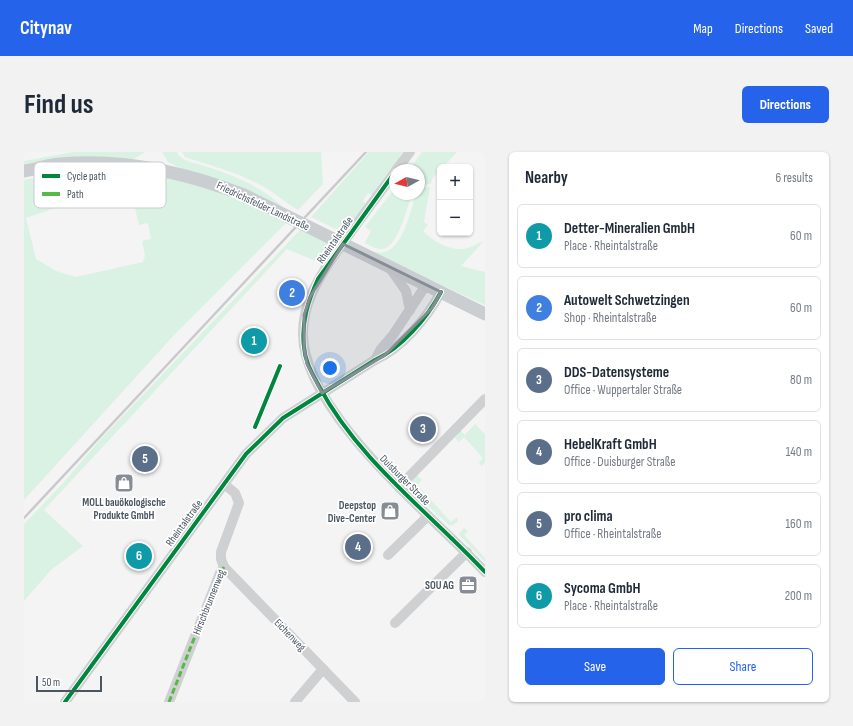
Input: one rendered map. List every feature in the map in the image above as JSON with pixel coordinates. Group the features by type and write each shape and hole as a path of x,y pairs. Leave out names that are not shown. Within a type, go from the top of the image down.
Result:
{"main road":[{"name":"Friedrichsfelder Landstraße","path":"24,171 34,169"},
{"name":"Friedrichsfelder Landstraße","path":"166,171 211,182 244,195 485,314"}],"street":[{"name":"Rheintalstraße","path":"401,164 410,152"},
{"name":"Rheintalstraße","path":"322,393 307,364 303,333 304,315 318,280 332,258 389,180"},
{"path":"388,266 406,291 410,310"},
{"path":"375,360 426,285"},
{"name":"Rheintalstraße","path":"65,702 246,454 271,428 283,418 375,360 386,355 432,308 441,292"},
{"name":"Duisburger Straße","path":"322,393 332,410 368,454 428,516 467,552 485,572"},
{"path":"399,487 485,399"},
{"name":"Hirschbrunnenweg","path":"169,702 220,573 224,567 220,559 221,552 239,503 235,494 224,484"},
{"path":"388,555 428,516"},
{"path":"395,623 467,552"},
{"name":"Eichenweg","path":"224,567 356,702"},
{"path":"295,702 323,669"}],"highlighted area":[{"path":"343,244 441,292 432,308 385,355 322,393 307,364 304,348 304,315 310,297"}],"green space":[{"path":"73,152 145,152 134,159 125,160 69,157 24,164 24,161"},
{"path":"162,152 177,152 180,157 186,160 242,180 272,198 281,205 280,208 184,170 168,162"},
{"path":"182,152 321,152 323,184 298,210 255,182 225,170 185,157"},
{"path":"369,152 403,152 394,164 389,164 389,171 372,195 368,193 363,201 366,204 351,224 348,223 342,232 311,217"},
{"path":"422,152 457,152 446,164 437,164 437,173 432,179 431,184 425,184 425,164 413,164"},
{"path":"166,177 231,195 287,222 175,334 24,500 24,180 34,178 34,208 57,208 26,218 36,259 56,271 76,277 143,262 145,256 142,241 151,239 148,223 139,225 135,208 166,208"},
{"path":"425,187 430,187 424,222 428,225 423,231 436,241 451,248 457,249 465,249 484,241 461,266 485,272 485,305 374,254 375,252 384,252 392,248 398,241 407,222 414,200 425,200"},
{"path":"389,196 389,200 410,200 397,235 388,247 382,249 375,248 365,243 371,231 365,227"},
{"path":"301,229 333,244 324,258 325,260 323,264 287,249 44,510 83,546 51,570 24,601 24,524 64,482 98,442"},
{"path":"475,424 485,434 485,462 482,466 479,463 483,458 464,437 459,442 455,438 460,430 465,435"},
{"path":"417,475 422,480 417,485 451,522 457,517 458,521 453,525 449,525 415,494 412,489 411,480"},
{"path":"464,528 468,531 464,535 485,558 485,562 460,536 459,534"}],"railway":[{"path":"24,518 366,152"}],"marked path":[{"path":"169,702 220,573 224,567"}],"cycle path":[{"path":"389,180 318,279 308,304 304,321 303,338 306,358 319,386 335,413 374,462 485,572"},
{"path":"65,702 246,454 283,418 395,348 421,322 441,292"},
{"path":"255,427 280,366"}],"place":[{"name":"Autowelt Schwetzingen","path":"292,293"},
{"name":"Detter-Mineralien GmbH","path":"254,341"},
{"name":"DDS-Datensysteme","path":"423,429"},
{"name":"pro clima","path":"145,459"},
{"name":"MOLL bauökologische Produkte GmbH","path":"124,483"},
{"name":"Deepstop Dive-Center","path":"390,511"},
{"name":"HebelKraft GmbH","path":"358,547"},
{"name":"Sycoma GmbH","path":"139,556"},
{"name":"SOU AG","path":"468,585"}]}
